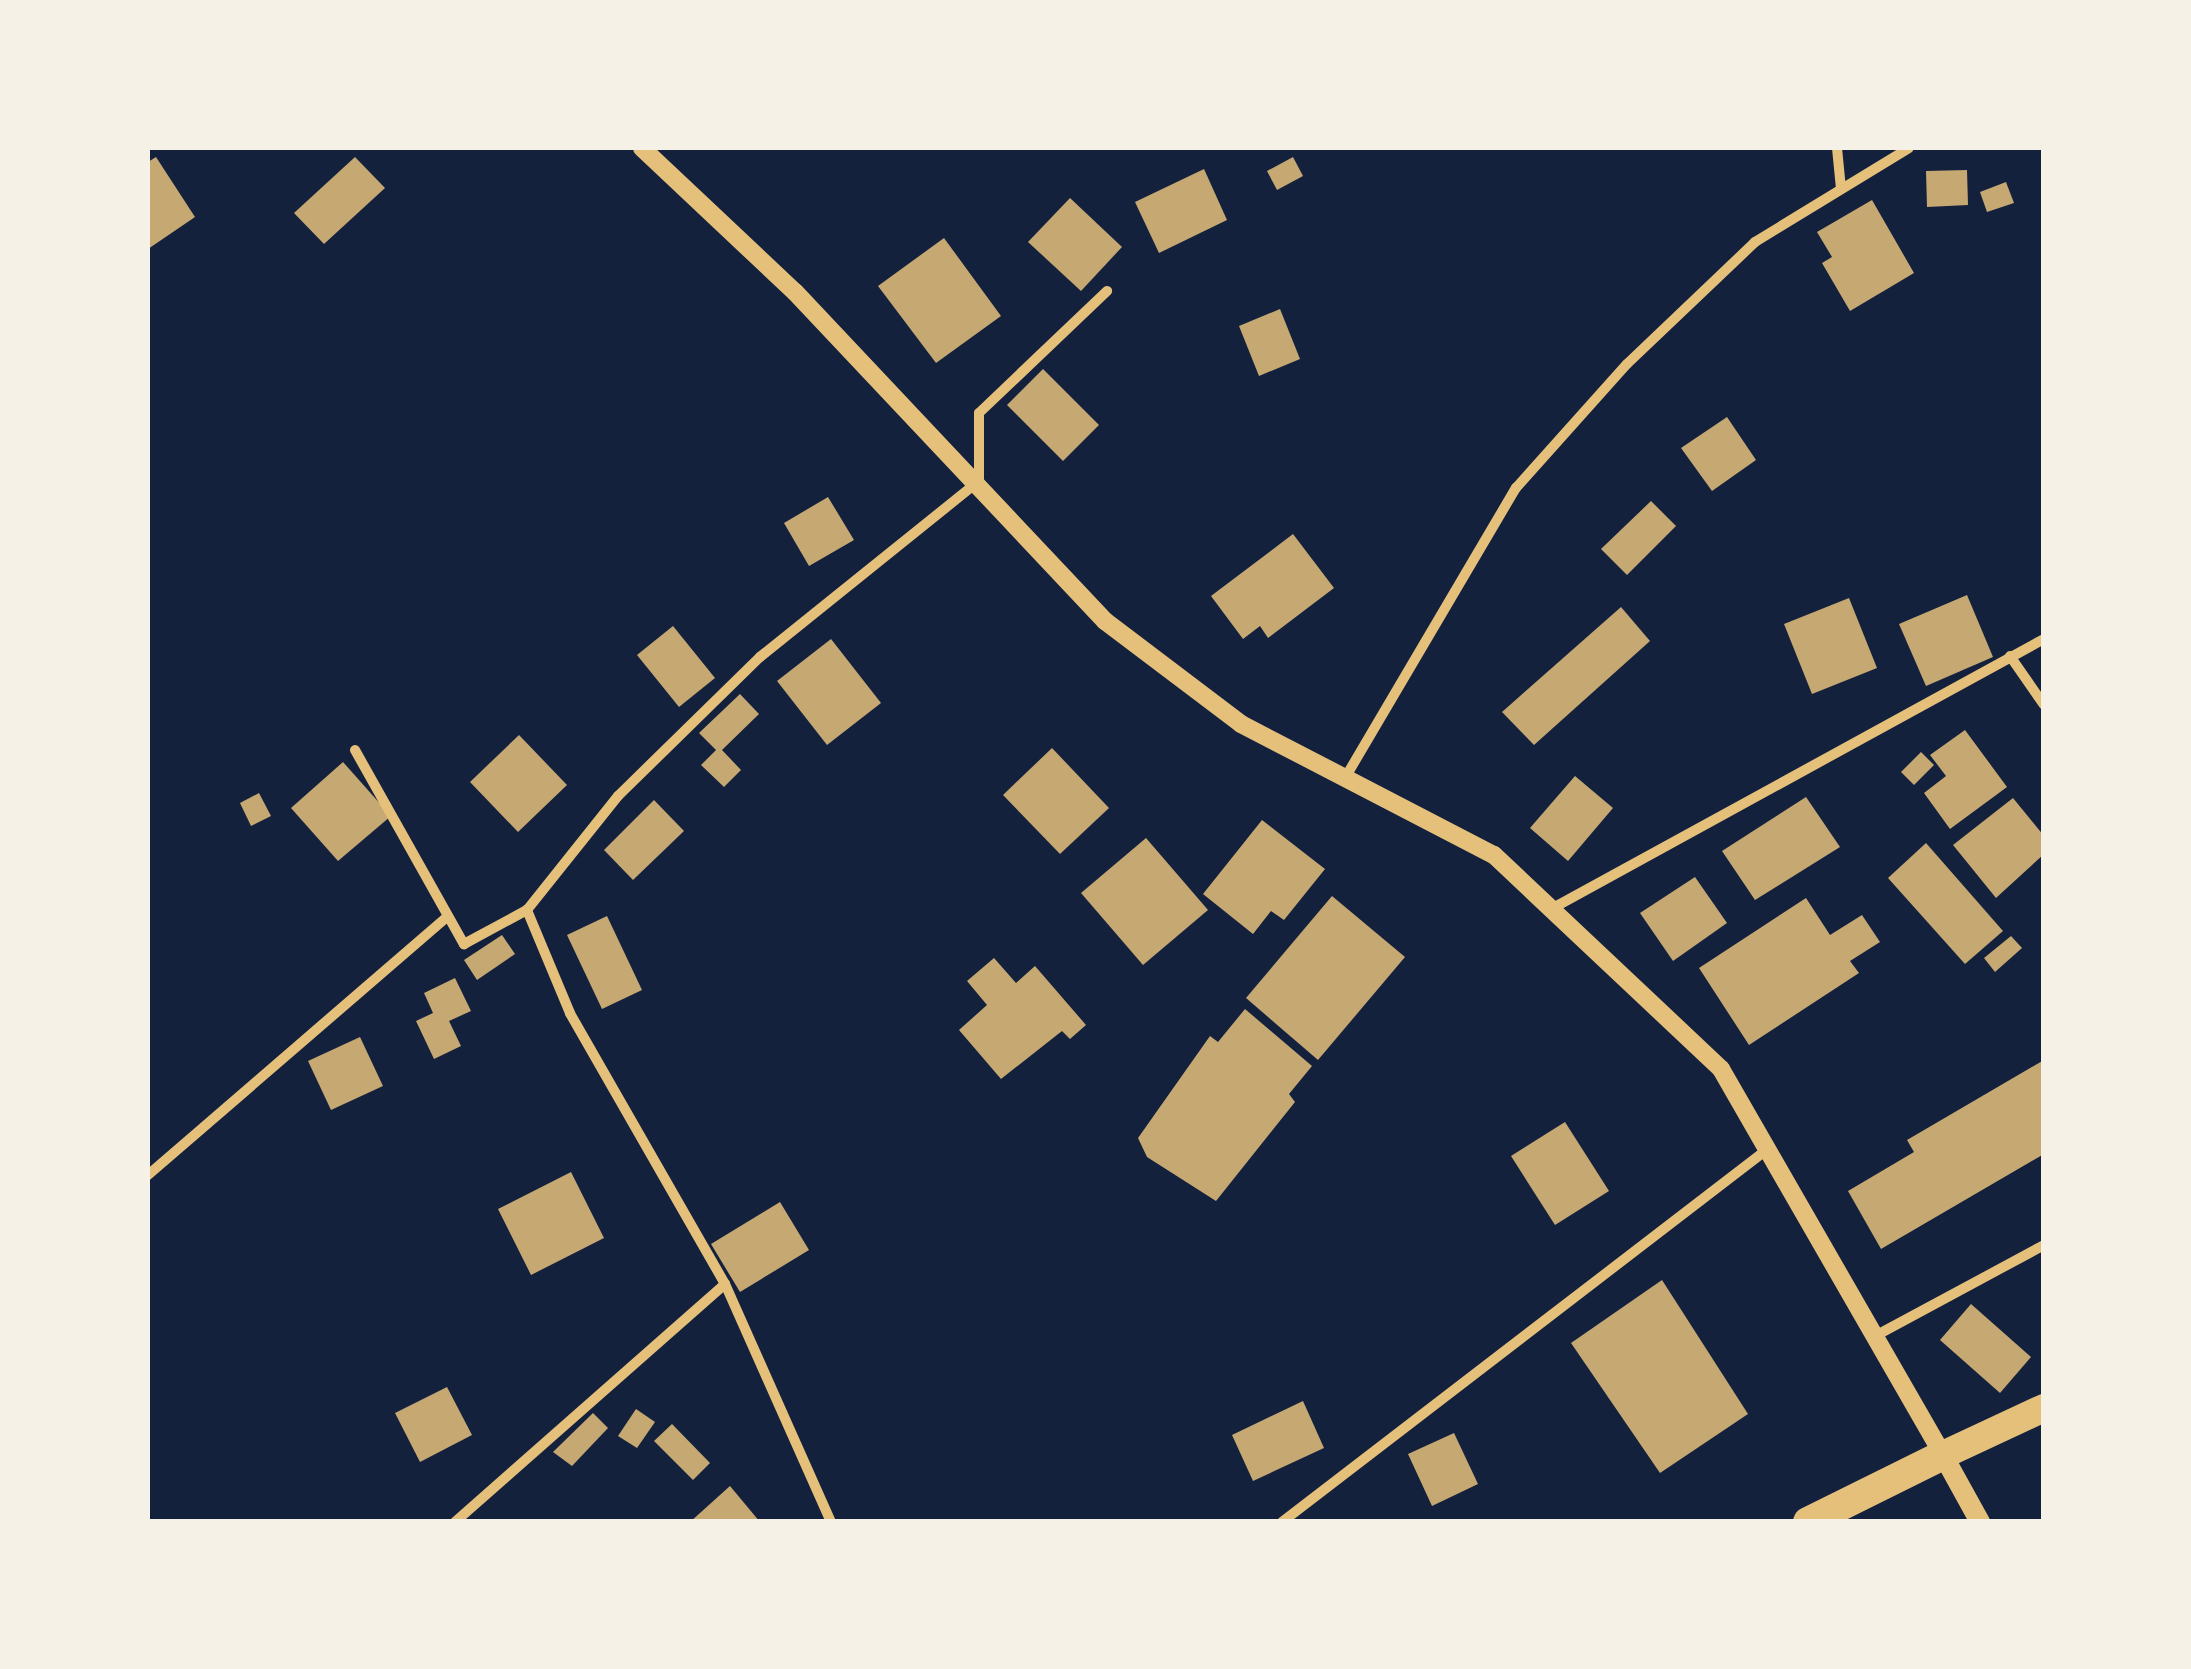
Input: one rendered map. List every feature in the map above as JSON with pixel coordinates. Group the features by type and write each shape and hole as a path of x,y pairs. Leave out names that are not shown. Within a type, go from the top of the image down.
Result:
{"highway":[{"path":"1808,1522 2044,1408"}],"main road":[{"path":"1944,1455 1980,1522"}],"street":[{"path":"642,148 795,292 1104,620 1240,724 1494,854 1721,1069 1770,1147 1944,1455"},
{"path":"1836,148 1841,189"},
{"path":"1345,778 1516,488 1626,364 1754,242 1909,148"},
{"path":"355,750 464,944 527,910 618,796 760,657 976,484 980,413 1107,291"},
{"path":"1552,908 2044,639"},
{"path":"2010,656 2044,705"},
{"path":"527,910 570,1012 725,1284 831,1522"},
{"path":"148,1174 448,916"},
{"path":"1282,1522 1770,1147"},
{"path":"1876,1334 2044,1244"},
{"path":"455,1522 725,1284"}],"building":[{"path":"156,157 195,217 148,249 148,162"},
{"path":"355,157 385,188 324,244 294,213"},
{"path":"1293,157 1303,176 1277,190 1267,171"},
{"path":"1204,169 1227,220 1159,253 1135,202"},
{"path":"1967,170 1968,205 1927,207 1926,171"},
{"path":"2006,182 2014,203 1987,212 1980,192"},
{"path":"1070,198 1122,247 1081,291 1028,242"},
{"path":"1872,200 1914,273 1850,311 1822,263 1832,257 1817,232"},
{"path":"944,238 1001,316 936,363 878,286"},
{"path":"1280,309 1300,359 1259,376 1239,326"},
{"path":"1043,369 1099,425 1063,461 1007,405"},
{"path":"1727,417 1756,460 1712,491 1681,448"},
{"path":"828,497 854,540 809,566 784,523"},
{"path":"1651,501 1676,526 1627,575 1601,549"},
{"path":"1293,534 1334,588 1268,638 1260,626 1243,639 1211,596"},
{"path":"1967,595 1993,657 1926,686 1899,624"},
{"path":"1849,598 1877,668 1812,694 1784,624"},
{"path":"1621,607 1650,641 1534,745 1502,712"},
{"path":"673,626 715,678 679,707 637,655"},
{"path":"831,639 881,703 827,745 777,681"},
{"path":"740,694 759,714 722,750 741,770 724,787 701,765 716,750 699,733"},
{"path":"1965,730 2007,787 1950,829 1924,793 1946,776 1930,755"},
{"path":"519,735 567,785 518,832 470,782"},
{"path":"1052,748 1109,808 1060,854 1003,795"},
{"path":"1921,752 1934,765 1914,785 1901,772"},
{"path":"343,762 391,816 338,861 291,808"},
{"path":"1575,776 1613,808 1568,861 1530,828"},
{"path":"259,793 271,816 251,826 240,803"},
{"path":"1806,797 1840,847 1755,900 1722,851"},
{"path":"2013,798 2044,836 2044,854 1996,898 1953,845"},
{"path":"654,800 684,831 633,880 604,850"},
{"path":"1262,820 1325,869 1284,920 1271,911 1253,934 1203,894"},
{"path":"1146,838 1208,910 1143,965 1081,893"},
{"path":"1926,843 2003,931 1965,964 1888,878"},
{"path":"1695,877 1727,923 1673,961 1640,913"},
{"path":"1332,896 1405,957 1318,1060 1246,998"},
{"path":"1806,898 1830,935 1862,915 1880,942 1850,961 1859,973 1749,1045 1699,968"},
{"path":"607,916 642,990 602,1009 567,935"},
{"path":"502,935 515,954 477,980 464,960"},
{"path":"2011,936 2022,948 1995,972 1984,958"},
{"path":"994,958 1016,983 1035,966 1086,1025 1070,1039 1062,1031 1001,1079 959,1030 987,1005 967,981"},
{"path":"455,978 471,1011 449,1021 461,1046 434,1059 416,1021 433,1013 424,993"},
{"path":"1245,1009 1312,1066 1289,1094 1295,1102 1216,1201 1147,1157 1138,1138 1210,1036 1218,1042"},
{"path":"360,1037 383,1086 331,1110 308,1061"},
{"path":"2044,1060 2044,1154 1881,1249 1848,1191 1914,1152 1907,1140"},
{"path":"1565,1122 1609,1191 1555,1225 1511,1156"},
{"path":"571,1172 604,1238 531,1275 498,1209"},
{"path":"780,1202 809,1250 740,1292 711,1244"},
{"path":"1662,1280 1748,1414 1660,1473 1571,1343"},
{"path":"1971,1304 2031,1357 2000,1393 1940,1340"},
{"path":"447,1387 472,1435 420,1462 395,1413"},
{"path":"1303,1401 1324,1448 1253,1481 1232,1435"},
{"path":"636,1409 655,1422 637,1448 618,1436"},
{"path":"593,1413 608,1428 572,1466 553,1452"},
{"path":"672,1424 710,1463 693,1480 654,1441"},
{"path":"1454,1433 1478,1484 1432,1506 1408,1454"},
{"path":"730,1486 760,1522 690,1522"}]}
